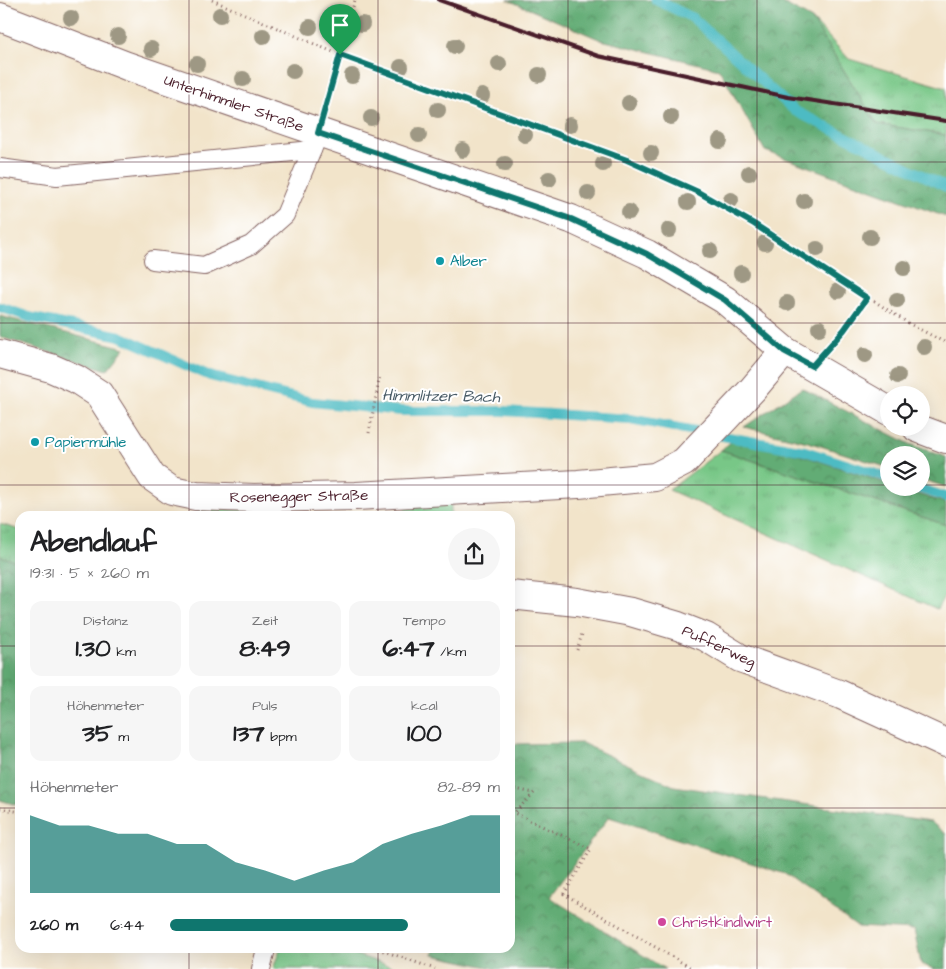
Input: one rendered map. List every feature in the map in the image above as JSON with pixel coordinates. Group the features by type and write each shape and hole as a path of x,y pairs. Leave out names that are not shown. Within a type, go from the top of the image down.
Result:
{"street":[{"name":"Unterhimmler Straße","path":"0,17 315,142 562,215 588,226 647,254 725,300 784,351 880,406"},
{"name":"Rosenegger Straße","path":"0,354 51,368 76,379 99,394 152,477 172,491 196,496 264,498 356,496 586,483 655,476 684,462 752,390 784,351"},
{"path":"930,433 946,439"},
{"path":"172,491 183,511"},
{"name":"Pufferweg","path":"515,596 631,612 678,626 706,637 740,658 839,694 946,743"}],"lane":[{"path":"0,168 57,176 315,142 285,215 251,246 204,266 153,260"},
{"path":"261,969 265,953"}],"path":[{"path":"212,0 340,55 627,160 698,192 754,224 867,298 946,343"},
{"path":"315,142 355,0"},
{"path":"812,366 844,330 867,298"},
{"path":"369,433 380,375"},
{"path":"515,789 534,793 515,812"},
{"path":"0,808 15,811"},
{"path":"515,813 591,849 564,894 693,969"},
{"path":"389,953 435,969"}],"green space":[{"path":"508,0 778,0 812,19 877,124 946,135 946,217 765,151 719,69 601,40"},
{"path":"812,19 849,59 946,88 946,135 877,124"},
{"path":"0,316 125,348 107,370 0,337"},
{"path":"802,388 880,428 880,436 895,436 916,446 880,446 880,465 808,442 744,427"},
{"path":"732,441 804,456 880,481 880,496 924,496 946,503 946,525 721,450"},
{"path":"721,450 946,525 946,593 937,609 669,490"},
{"path":"930,451 946,457 946,487 930,482"},
{"path":"451,503 451,511 404,511 407,506"},
{"path":"195,509 297,511 197,511"},
{"path":"0,524 15,528 15,561 0,556"},
{"path":"0,556 15,561 15,804 0,800"},
{"path":"582,743 674,786 931,822 946,834 946,969 934,969 921,964 914,930 857,927 785,874 609,817 549,897 665,969 497,969 433,955 433,953 515,953 515,744"},
{"path":"279,953 351,953 399,969 273,969"}],"waterway":[{"path":"656,0 693,18 795,111 946,187"},
{"name":"Himmlitzer Bach","path":"0,307 29,317 120,336 210,376 312,402 402,411 504,411 630,419 805,451 880,475"},
{"name":"Himmlitzer Bach","path":"930,492 946,497"}],"railway":[{"path":"439,0 598,56 788,97 946,121"}],"place":[{"name":"Alber","path":"440,261"},
{"name":"Papiermühle","path":"35,442"},
{"name":"Christkindlwirt","path":"662,922"}],"route":[{"path":"340,55 458,100 627,160 698,192 754,224 867,298 844,330 812,366 784,351 725,300 647,254 571,219 318,133 340,55"}]}
